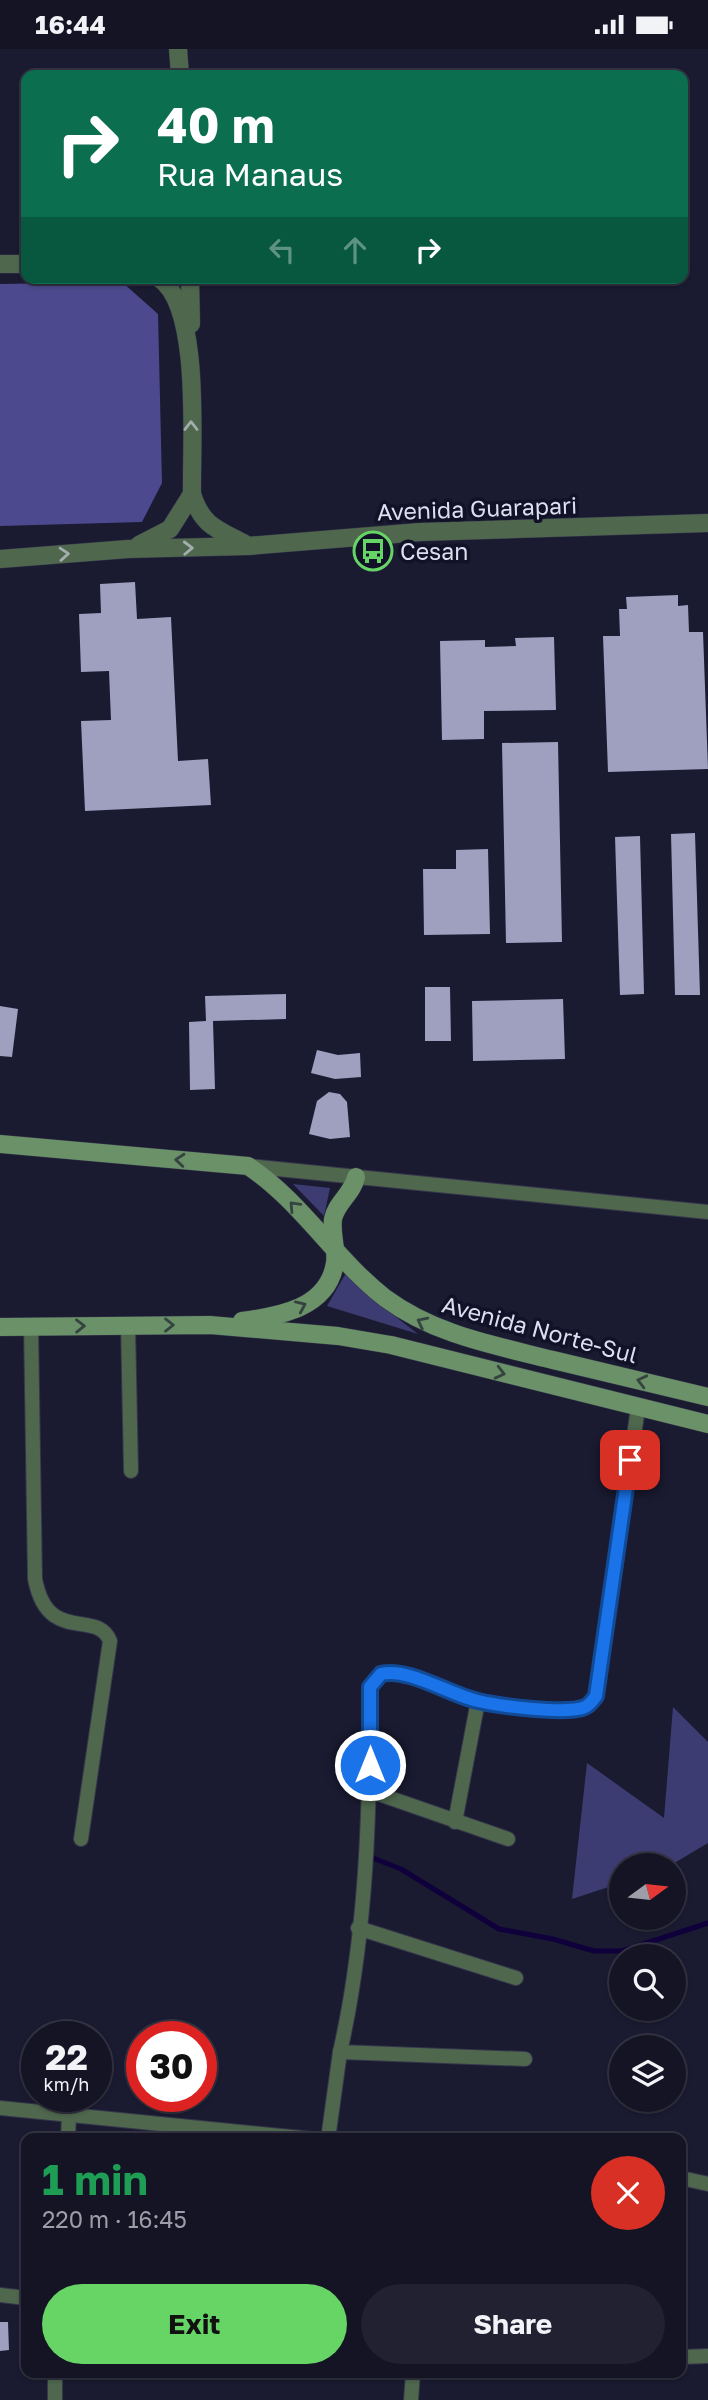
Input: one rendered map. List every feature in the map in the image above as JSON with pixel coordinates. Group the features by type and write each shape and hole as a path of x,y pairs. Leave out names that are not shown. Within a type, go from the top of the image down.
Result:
{"main road":[{"path":"0,1144 248,1166"},
{"name":"Avenida Norte-Sul","path":"248,1166 275,1186 335,1251 386,1298 433,1327 708,1397"},
{"path":"211,1325 270,1317 309,1303 326,1288 335,1251 333,1220 356,1177"},
{"path":"0,1327 211,1325 338,1336 391,1345 708,1424"}],"street":[{"path":"178,49 180,70"},
{"path":"0,264 21,264"},
{"path":"167,284 179,305 191,352"},
{"path":"190,284 192,494 198,514 204,521 248,546"},
{"path":"128,549 170,529 192,494"},
{"name":"Avenida Guarapari","path":"0,559 128,549 248,546 420,533 708,523"},
{"path":"248,1166 708,1212"},
{"path":"128,1325 131,1471"},
{"path":"31,1326 35,1579 39,1600 52,1616 101,1630 110,1641 81,1839"},
{"path":"329,2133 358,1928 370,1791 370,1687 381,1674 396,1672 478,1701 577,1709 586,1706 596,1696 638,1408"},
{"path":"455,1822 478,1701"},
{"path":"370,1791 508,1839"},
{"path":"358,1928 516,1979"},
{"path":"340,2052 525,2059"},
{"path":"0,2108 256,2133"},
{"path":"68,2133 69,2113"},
{"path":"686,2179 708,2184"},
{"path":"0,2295 21,2297"},
{"path":"686,2357 708,2356"},
{"path":"55,2378 55,2400"},
{"path":"411,2400 413,2378"}],"shaded area":[{"path":"0,284 124,284 158,314 162,483 142,522 0,526"},
{"path":"293,1184 330,1188 324,1216"},
{"path":"346,1273 365,1293 418,1334 327,1306"},
{"path":"673,1707 708,1742 708,1843 686,1856 686,1853 609,1853 609,1887 572,1899 587,1763 664,1818"}],"building":[{"path":"135,582 137,619 171,617 178,761 208,759 211,805 85,811 81,721 111,720 109,671 81,672 79,614 101,613 100,584"},
{"path":"678,595 678,606 688,605 689,632 703,632 708,769 608,772 603,636 620,636 619,609 627,609 626,597"},
{"path":"554,637 556,710 484,711 484,739 442,740 440,641 485,640 485,647 516,646 515,638"},
{"path":"558,742 562,942 506,943 502,743"},
{"path":"695,833 700,995 675,995 671,834"},
{"path":"640,836 644,994 620,995 615,837"},
{"path":"488,849 490,934 424,935 423,869 456,869 456,850"},
{"path":"425,987 450,987 451,1041 425,1041"},
{"path":"286,994 286,1019 213,1021 215,1089 190,1090 189,1022 206,1021 205,996"},
{"path":"563,999 565,1059 473,1061 472,1001"},
{"path":"0,1006 18,1009 12,1057 0,1056"},
{"path":"317,1050 338,1055 360,1053 361,1077 335,1079 311,1073"},
{"path":"329,1092 340,1094 347,1102 350,1137 330,1139 309,1134 317,1101"},
{"path":"0,2322 8,2322 9,2350 0,2351"}],"waterway":[{"path":"368,1856 401,1869 499,1929 553,1939 594,1951 622,1951 708,1923"}],"place":[{"name":"Cesan","path":"373,551"}],"route":[{"path":"370,1765 370,1687 374,1679 387,1672 396,1672 478,1701 560,1709 577,1709 591,1703 596,1696 630,1460"}]}
